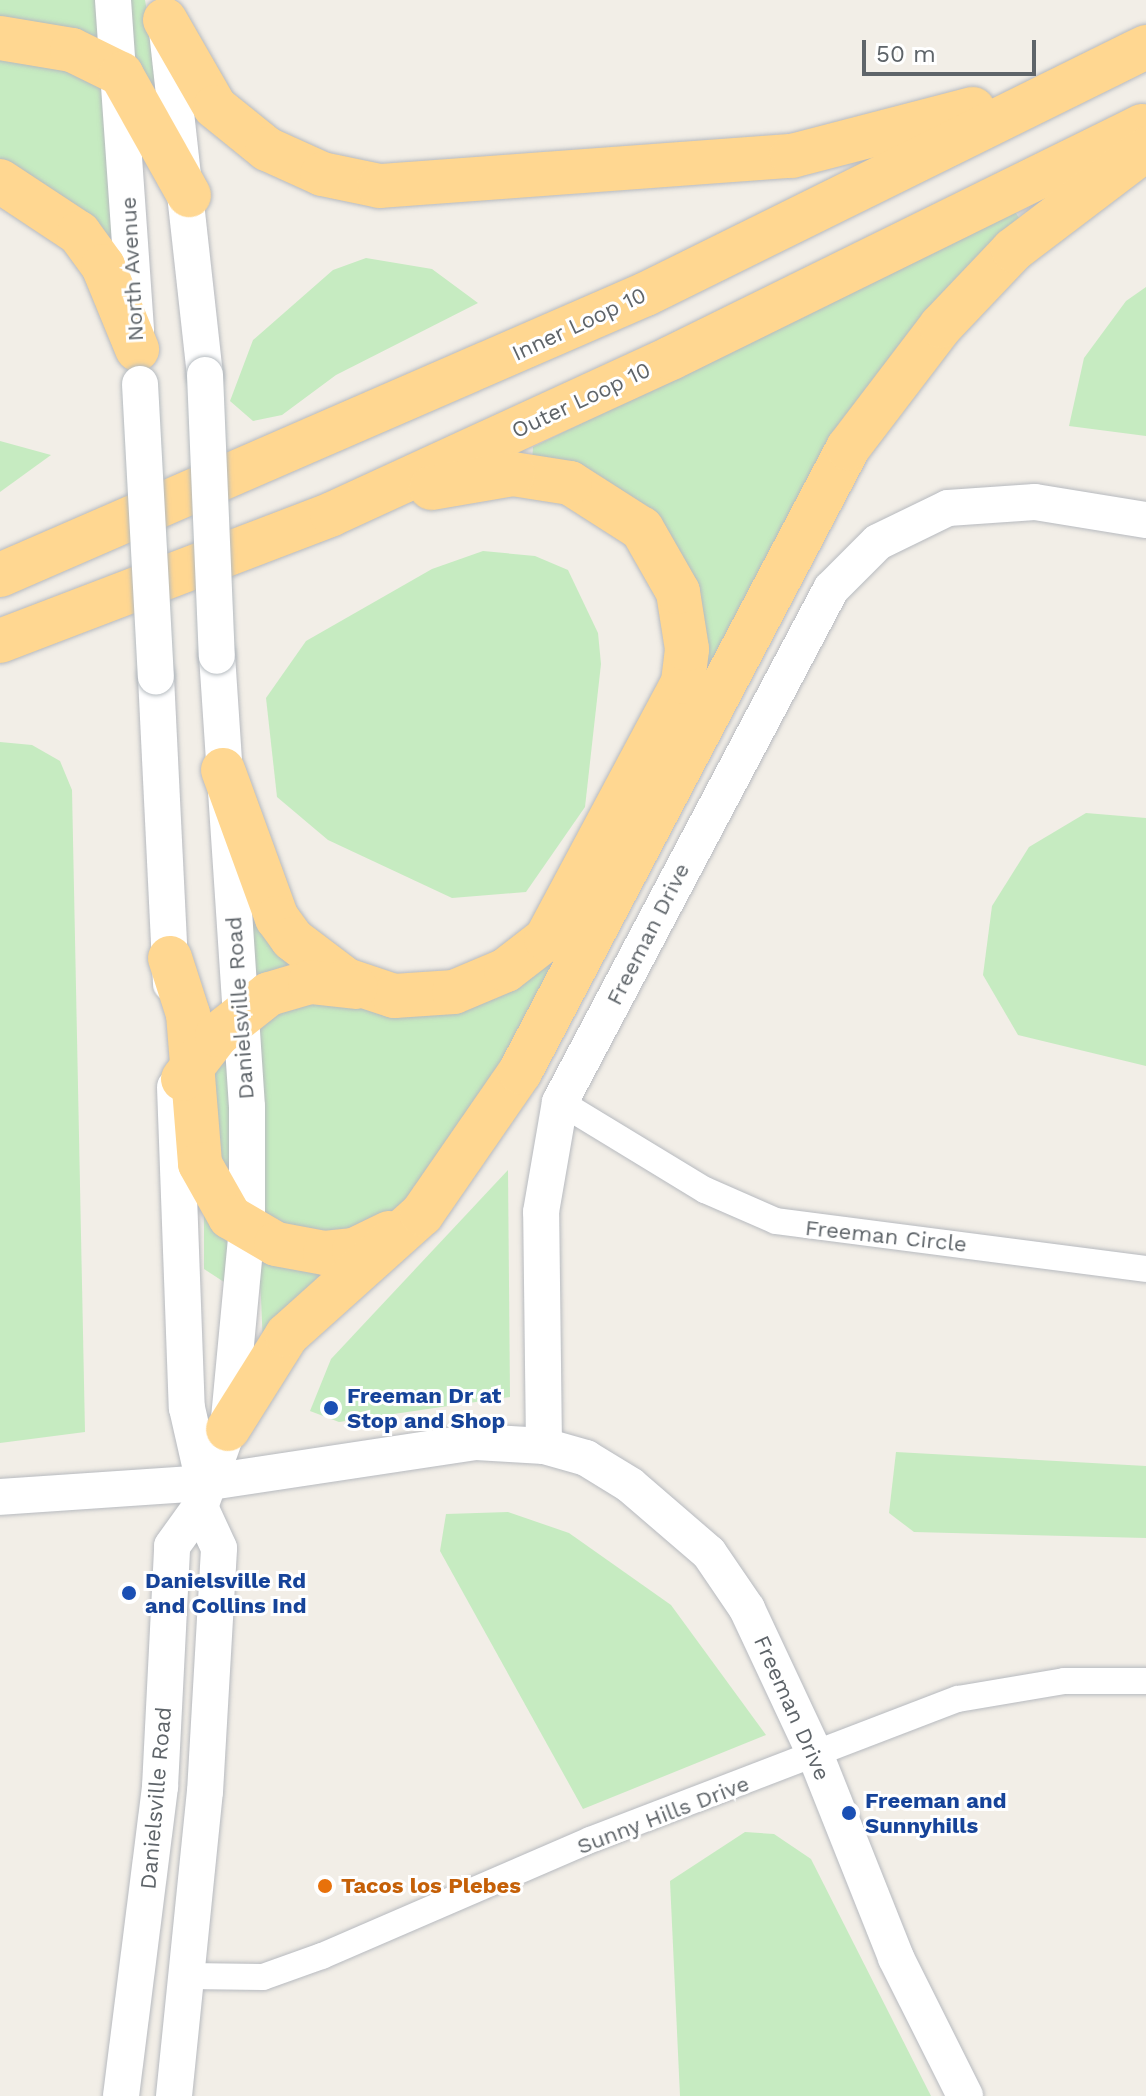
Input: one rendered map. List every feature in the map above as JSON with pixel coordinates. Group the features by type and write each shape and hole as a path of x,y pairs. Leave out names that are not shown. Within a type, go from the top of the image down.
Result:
{"highway":[{"path":"164,10 215,107 267,149 322,174 414,187 792,156 937,122 1146,44"},
{"path":"0,38 72,50 121,74 189,195"},
{"name":"Inner Loop 10","path":"0,575 646,294 1146,44"},
{"name":"Outer Loop 10","path":"0,641 332,514 671,358 1146,124"},
{"path":"228,1429 287,1335 422,1214 520,1072 848,448 941,326 1013,250 1146,149"},
{"path":"0,181 79,233 103,266 138,367"},
{"path":"183,1079 240,1012 310,982 366,988 394,996 454,992 506,970 546,939 663,730 683,682 687,649 678,592 658,548 622,510 570,483 539,475 478,477 332,514"},
{"path":"0,564 71,545"},
{"path":"223,770 277,918 318,962 366,988"},
{"path":"170,958 188,1014 183,1079 200,1164 217,1200 247,1229 276,1244 325,1253 354,1250 422,1214"}],"main road":[{"name":"North Avenue","path":"113,0 121,74 170,958"},
{"path":"164,10 189,195"},
{"name":"Danielsville Road","path":"121,2096 160,1787 172,1546 202,1495 228,1429 247,1229 240,1012 223,770 205,375 189,195"},
{"name":"Freeman Drive","path":"544,1446 541,1212 560,1102 825,599 878,542 948,508 1035,502 1146,520"},
{"name":"Danielsville Road","path":"174,2096 188,1976 219,1548 202,1495 187,1408 183,1079"},
{"name":"Freeman Drive","path":"0,1497 202,1495 429,1446 544,1446 586,1458 630,1485 709,1553 747,1609 815,1754 896,1958 965,2096"}],"street":[{"name":"Freeman Circle","path":"560,1102 705,1190 776,1221 1146,1269"},
{"name":"Sunny Hills Drive","path":"188,1976 263,1977 322,1956 590,1840 958,1699 1064,1681 1146,1681"}],"green space":[{"path":"0,0 102,0 107,55 0,26"},
{"path":"127,0 145,0 166,120 136,76"},
{"path":"0,46 100,74 118,268 0,164"},
{"path":"1015,212 1025,226 964,285 509,1065 431,1182 363,1237 258,1225 255,1017 268,1006 503,984 675,730 691,597 532,463 533,447"},
{"path":"366,258 432,269 478,303 336,375 282,415 253,421 230,401 253,340 333,270"},
{"path":"1146,287 1146,436 1069,426 1084,358 1126,301"},
{"path":"0,441 51,455 0,492"},
{"path":"483,551 535,556 568,570 598,633 601,664 585,807 526,892 452,898 328,840 277,797 266,698 306,641 432,569"},
{"path":"0,742 32,745 60,761 72,790 85,1432 0,1443"},
{"path":"1086,813 1146,818 1146,1066 1018,1035 983,975 992,906 1029,847"},
{"path":"244,867 312,969 252,991"},
{"path":"229,1049 230,1192 205,1105 217,1060"},
{"path":"508,1170 510,1397 339,1422 310,1411 331,1359"},
{"path":"204,1208 231,1229 224,1282 204,1269"},
{"path":"257,1254 347,1258 263,1346 261,1298"},
{"path":"896,1452 1146,1466 1146,1538 914,1532 889,1513"},
{"path":"508,1512 569,1533 671,1605 766,1735 583,1809 440,1551 446,1514"},
{"path":"745,1832 774,1834 811,1859 931,2096 680,2096 670,1881"}],"place":[{"name":"Freeman Dr at Stop and Shop","path":"331,1408"},
{"name":"Danielsville Rd and Collins Ind","path":"129,1593"},
{"name":"Freeman and Sunnyhills","path":"849,1813"},
{"name":"Tacos los Plebes","path":"325,1886"}]}
